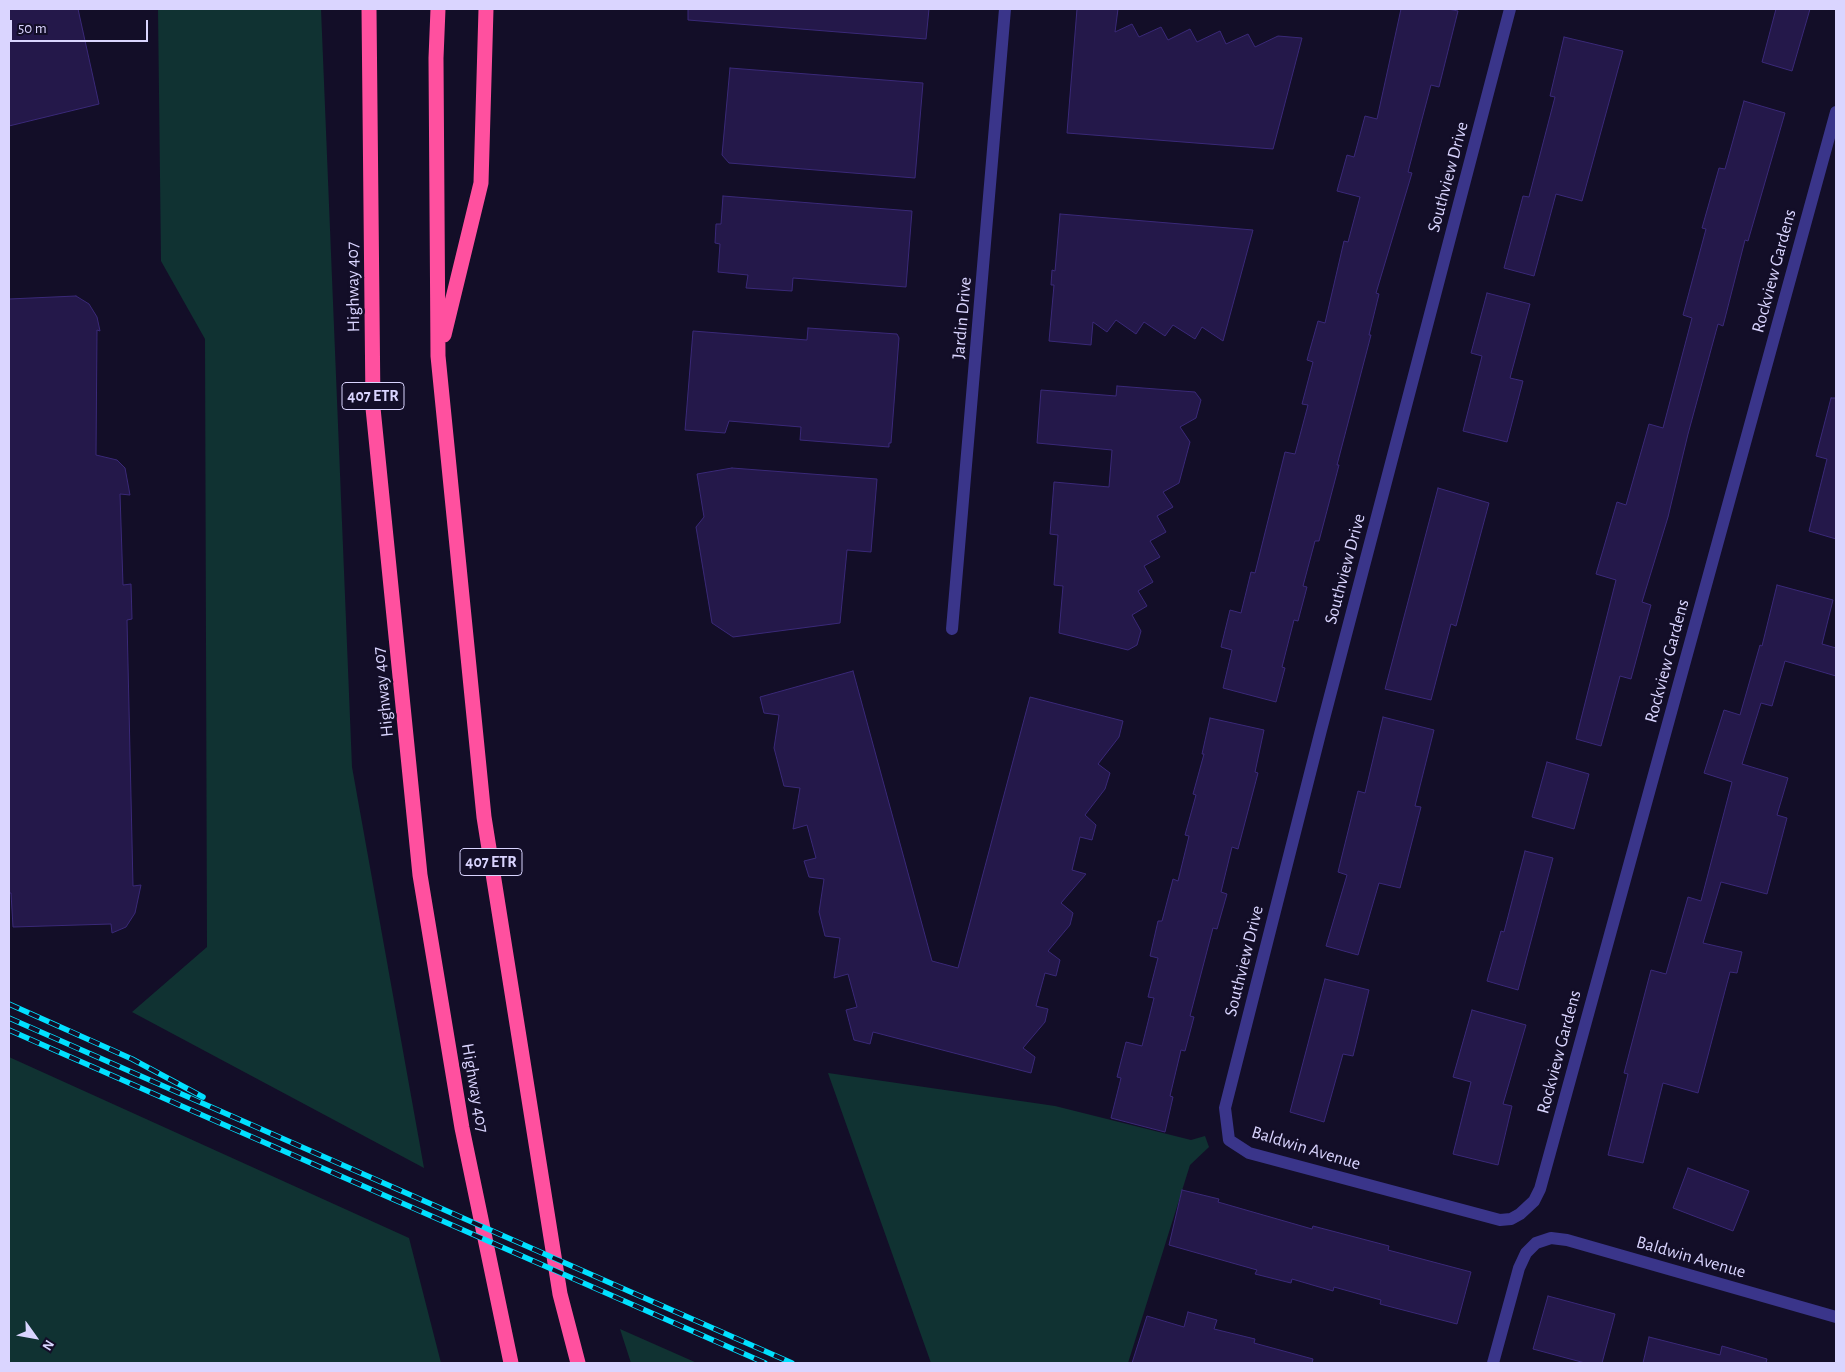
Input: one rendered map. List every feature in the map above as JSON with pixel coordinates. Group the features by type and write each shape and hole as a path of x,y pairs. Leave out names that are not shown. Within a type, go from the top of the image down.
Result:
{"highway":[{"name":"Highway 407","path":"369,9 373,408 419,866 462,1128 511,1363"},
{"name":"407 ETR","path":"438,9 436,68 438,356 484,817 560,1294 578,1363"},
{"path":"438,356 482,183 486,9"}],"street":[{"name":"Jardin Drive","path":"952,629 1005,9"},
{"name":"Southview Drive","path":"1229,1140 1225,1108 1510,9"},
{"name":"Rockview Gardens","path":"1520,1214 1534,1201 1540,1189 1836,112"},
{"name":"Baldwin Avenue","path":"1229,1140 1249,1153 1500,1220 1511,1219 1520,1214"},
{"name":"Baldwin Avenue","path":"1493,1363 1519,1268 1526,1253 1536,1243 1551,1238 1567,1240 1836,1317"}],"green space":[{"path":"158,9 321,9 352,767 424,1168 132,1012 207,947 205,339 161,261"},
{"path":"9,1057 409,1238 441,1363 9,1363"},
{"path":"828,1073 1055,1106 1191,1140 1205,1136 1209,1147 1190,1165 1128,1363 931,1363"},
{"path":"620,1329 697,1363 631,1363"}],"building":[{"path":"9,9 78,9 99,104 9,126"},
{"path":"688,9 929,9 926,39 688,20"},
{"path":"1077,9 1118,9 1115,32 1132,24 1139,37 1161,27 1168,40 1190,29 1197,42 1220,31 1226,44 1248,34 1255,47 1278,36 1302,38 1273,149 1067,133"},
{"path":"1401,9 1448,9 1458,11 1439,87 1431,85 1408,172 1412,173 1376,293 1379,294 1369,335 1371,335 1319,541 1315,541 1303,586 1307,587 1298,621 1294,620 1282,667 1285,668 1276,702 1223,688 1232,650 1221,647 1230,610 1241,613 1251,572 1255,573 1285,452 1295,454 1308,405 1302,404 1313,362 1307,360 1318,321 1325,323 1344,241 1348,242 1360,197 1337,191 1347,155 1354,157 1365,116 1377,119"},
{"path":"1776,9 1810,9 1792,71 1762,62"},
{"path":"1564,37 1623,51 1582,201 1556,194 1534,276 1504,268 1523,196 1529,197 1555,97 1550,96"},
{"path":"730,68 923,83 915,178 729,163 722,155"},
{"path":"1744,101 1785,113 1748,241 1745,240 1723,326 1718,324 1668,517 1642,602 1651,605 1631,679 1620,676 1601,746 1576,739 1616,580 1596,574 1617,502 1626,505 1649,424 1663,428 1692,318 1683,315 1706,229 1702,228 1719,168 1725,169"},
{"path":"723,196 912,211 906,287 793,278 792,291 746,288 748,275 718,272 720,244 715,243 716,224 721,224"},
{"path":"1060,214 1253,230 1223,341 1202,327 1195,339 1173,325 1165,336 1144,322 1136,334 1116,320 1107,332 1093,322 1091,345 1049,341 1054,285 1051,285 1052,270 1055,271"},
{"path":"1487,293 1530,304 1510,378 1523,381 1507,442 1463,431 1482,356 1471,353"},
{"path":"76,296 89,304 97,317 100,331 97,330 96,455 117,460 125,468 130,495 120,494 123,585 131,584 132,619 127,620 133,886 141,885 135,913 126,927 112,933 111,924 13,927 11,893 9,893 9,299"},
{"path":"808,328 897,334 899,338 891,443 889,443 889,447 800,440 801,427 729,421 725,433 685,430 693,331 807,340"},
{"path":"1117,386 1195,392 1201,400 1196,418 1180,427 1190,442 1179,483 1163,492 1173,507 1157,516 1166,532 1150,541 1160,557 1144,566 1153,582 1138,591 1147,606 1132,615 1141,631 1137,645 1128,650 1059,633 1063,586 1054,585 1058,535 1050,534 1054,482 1109,487 1112,450 1037,443 1041,390 1116,396"},
{"path":"1831,398 1836,398 1836,539 1809,531 1827,459 1816,456"},
{"path":"732,468 877,479 871,552 847,550 840,623 733,637 712,623 696,527 704,517 697,474"},
{"path":"1438,488 1489,503 1456,626 1451,624 1431,700 1385,689"},
{"path":"1777,585 1833,600 1822,644 1836,648 1836,676 1785,661 1772,706 1761,703 1742,764 1788,778 1777,815 1787,818 1767,894 1721,882 1703,943 1742,952 1737,973 1730,972 1698,1093 1663,1083 1643,1163 1608,1155 1628,1074 1624,1073 1651,970 1666,974 1688,897 1701,901 1732,782 1704,773 1724,710 1740,715 1760,645 1762,646"},
{"path":"853,671 932,961 958,968 1030,697 1123,721 1119,737 1098,764 1110,773 1105,789 1085,815 1096,825 1092,840 1080,837 1072,870 1086,874 1061,903 1073,913 1070,925 1048,951 1060,960 1056,976 1045,973 1036,1006 1048,1009 1045,1022 1023,1048 1035,1057 1031,1073 873,1032 870,1044 854,1040 846,1010 857,1007 848,974 834,978 840,938 825,936 819,912 824,879 809,877 804,861 816,858 807,825 793,829 800,788 784,786 774,748 779,715 764,713 760,697"},
{"path":"1383,717 1434,730 1415,806 1421,807 1400,888 1379,883 1358,955 1326,946 1347,875 1338,872 1358,791 1365,793"},
{"path":"1210,718 1264,730 1255,772 1258,773 1238,849 1232,847 1221,892 1227,894 1217,929 1213,928 1190,1016 1194,1017 1185,1051 1181,1050 1170,1096 1173,1097 1165,1132 1111,1118 1121,1078 1117,1077 1126,1042 1142,1046 1154,998 1148,997 1158,958 1150,956 1158,921 1162,921 1173,879 1178,881 1189,836 1185,835 1196,795 1193,794 1204,754 1202,754"},
{"path":"1547,762 1589,774 1574,829 1532,817"},
{"path":"1525,851 1553,858 1518,990 1487,981 1501,931 1504,932"},
{"path":"1325,979 1369,990 1353,1056 1343,1054 1324,1122 1290,1112"},
{"path":"1472,1010 1526,1025 1503,1104 1512,1106 1498,1165 1453,1154 1471,1082 1453,1077"},
{"path":"1688,1168 1749,1191 1733,1231 1673,1208"},
{"path":"1182,1190 1219,1199 1218,1202 1312,1229 1313,1226 1389,1246 1388,1250 1471,1272 1457,1324 1380,1304 1381,1300 1334,1287 1333,1291 1292,1279 1291,1283 1255,1274 1257,1270 1169,1245"},
{"path":"1548,1296 1615,1314 1602,1363 1585,1363 1533,1349"},
{"path":"1188,1312 1217,1320 1214,1329 1255,1339 1254,1343 1313,1359 1312,1363 1132,1363 1147,1316 1184,1327"},
{"path":"1649,1337 1720,1355 1722,1346 1767,1359 1766,1363 1643,1363"}],"railway":[{"path":"9,1004 132,1059 203,1097"},
{"path":"9,1018 792,1363"},
{"path":"9,1030 765,1363"}]}
